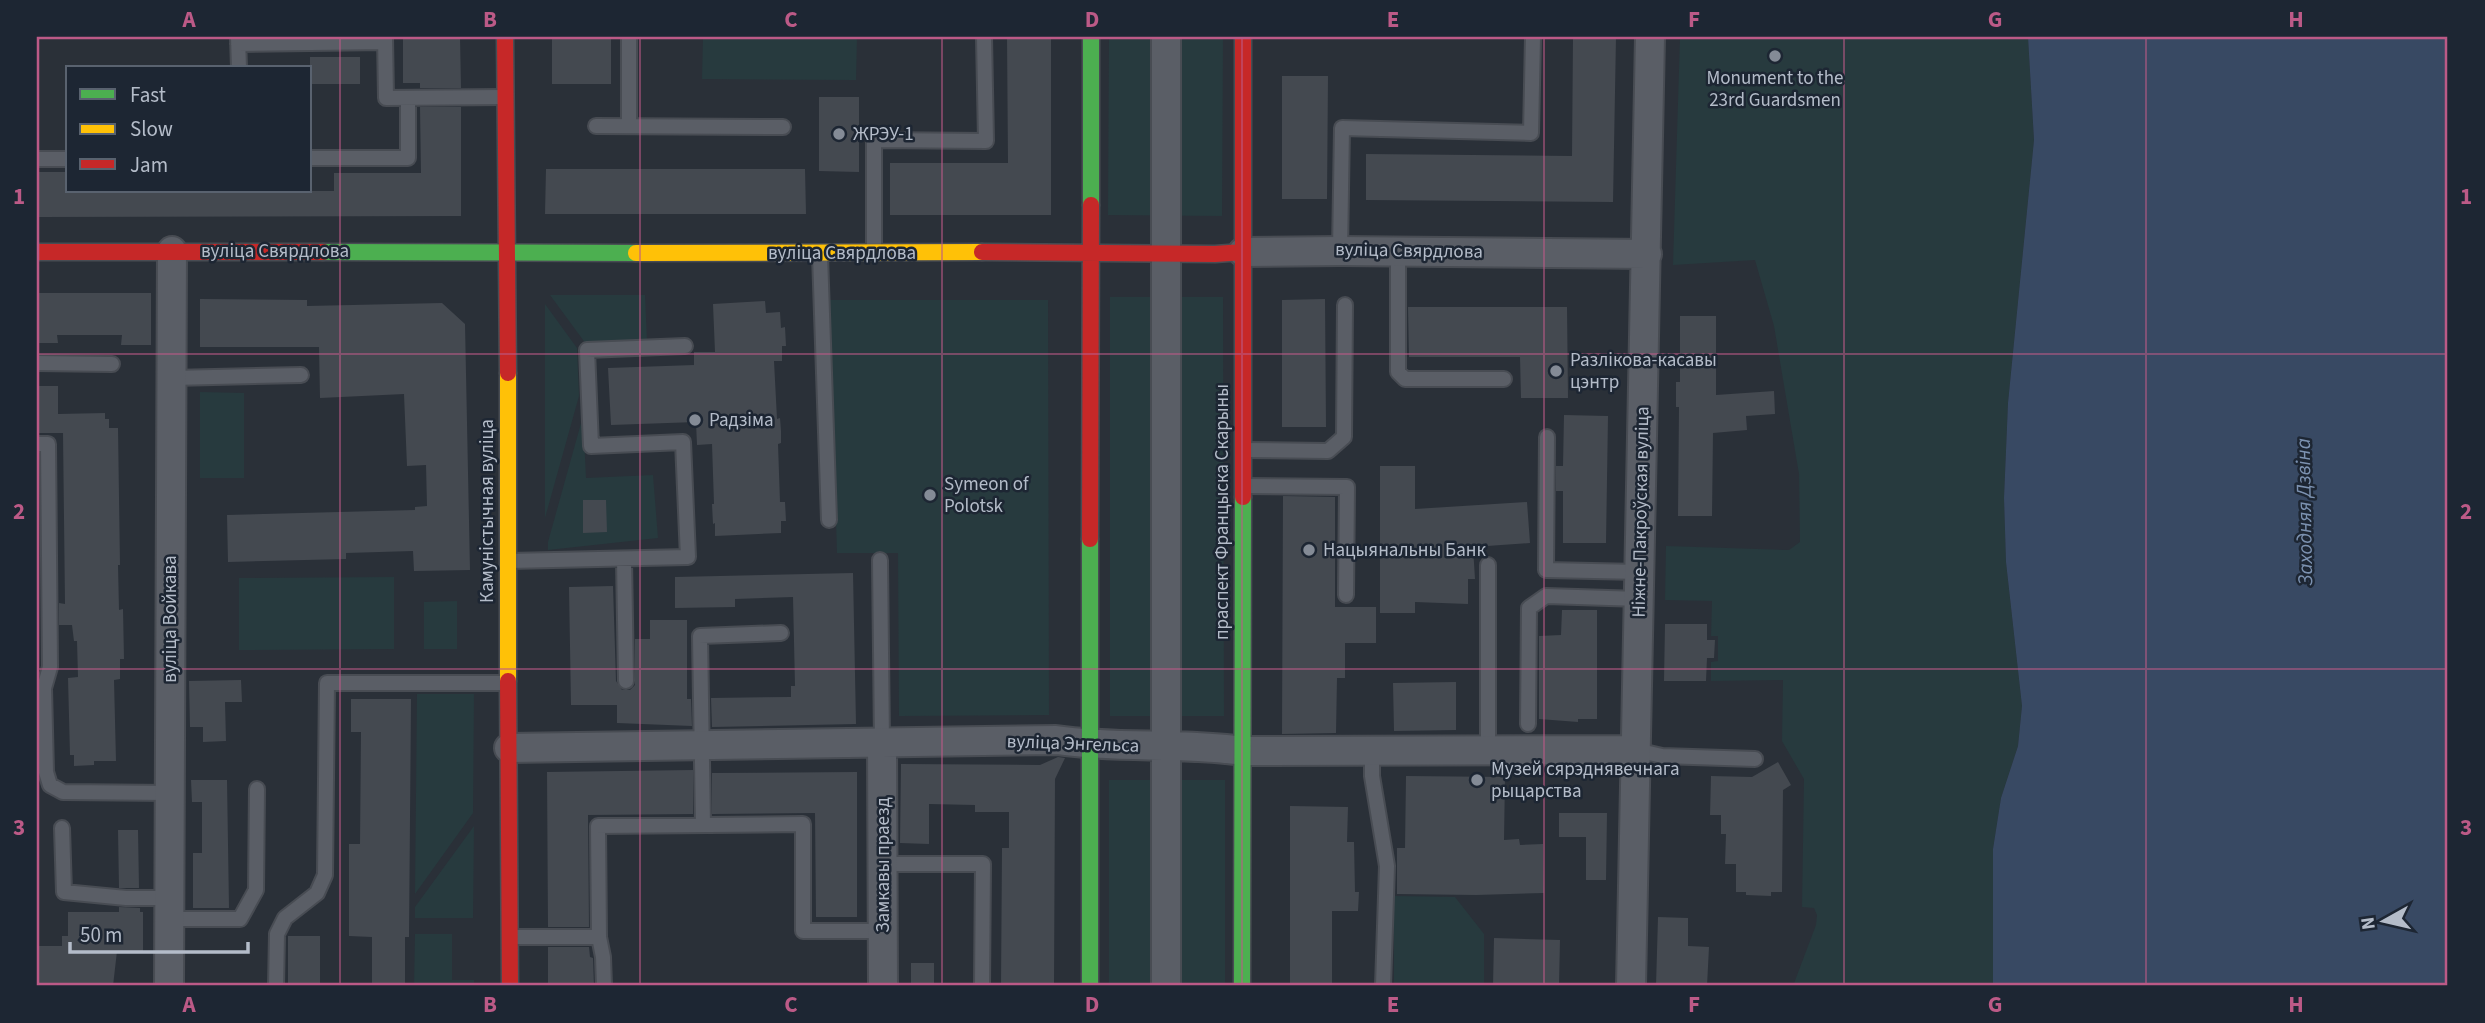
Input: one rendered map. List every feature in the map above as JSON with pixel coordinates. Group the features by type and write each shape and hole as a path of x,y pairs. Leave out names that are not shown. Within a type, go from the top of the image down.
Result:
{"street":[{"name":"Камуністычная вуліца","path":"505,37 510,986"},
{"path":"1090,986 1091,37"},
{"path":"1166,37 1166,986"},
{"name":"праспект Францыска Скарыны","path":"1242,986 1243,37"},
{"name":"Ніжне-Пакроўская вуліца","path":"1631,986 1650,37"},
{"name":"вуліца Войкава","path":"169,986 172,251"},
{"name":"вуліца Свярдлова","path":"37,252 1056,251 1167,254 1398,251 1647,254"},
{"name":"вуліца Энгельса","path":"509,748 1056,740 1091,746 1208,746 1243,751 1636,750"},
{"name":"Замкавы праезд","path":"883,743 883,986"}],"lane":[{"path":"629,37 629,126"},
{"path":"874,253 874,140 986,141 984,37"},
{"path":"1340,251 1342,128 1531,133 1533,37"},
{"path":"239,66 238,41 386,40 386,98 505,97"},
{"path":"312,158 408,158 408,98"},
{"path":"596,126 783,127"},
{"path":"37,159 66,159"},
{"path":"1398,251 1398,372 1405,379 1504,379"},
{"path":"820,253 829,520"},
{"path":"1243,450 1328,451 1344,437 1345,305"},
{"path":"507,561 688,557 683,442 591,446 587,350 685,346"},
{"path":"37,363 112,364"},
{"path":"172,378 301,374"},
{"path":"1547,438 1546,570 1640,585"},
{"path":"37,444 48,444 50,667 44,688 46,772 50,785 63,792 170,793"},
{"path":"1242,486 1346,487 1346,596"},
{"path":"624,559 626,681"},
{"path":"880,560 883,743"},
{"path":"1488,565 1488,751"},
{"path":"1528,724 1529,608 1546,596 1640,585"},
{"path":"703,825 700,636 781,633"},
{"path":"276,986 277,934 285,918 317,893 325,875 327,683 508,683"},
{"path":"1636,750 1662,757 1755,759"},
{"path":"1373,751 1372,776 1387,866 1383,986"},
{"path":"62,828 64,892 126,898 169,909 240,919 256,890 257,789"},
{"path":"604,986 599,937 598,826 803,824 803,931 883,931"},
{"path":"883,864 983,864 982,986"},
{"path":"510,937 599,937"}],"green space":[{"path":"703,37 857,37 856,80 702,79"},
{"path":"1109,37 1223,37 1222,216 1108,215"},
{"path":"1680,37 2028,37 2034,140 2008,403 2004,498 2006,562 2022,706 2018,746 2001,798 1993,849 1993,986 1793,986 1816,925 1817,915 1814,908 1802,907 1804,779 1782,741 1783,680 1711,681 1711,662 1718,661 1718,636 1711,636 1712,601 1665,600 1666,546 1789,550 1800,542 1799,474 1774,326 1755,260 1673,265"},
{"path":"550,295 645,295 647,341 586,344"},
{"path":"1110,297 1223,297 1224,716 1110,716"},
{"path":"829,300 1048,300 1049,715 899,716 898,553 837,553"},
{"path":"545,304 577,348 579,396 545,518"},
{"path":"200,392 244,393 244,478 200,478"},
{"path":"583,416 586,478 653,475 658,538 548,550"},
{"path":"394,577 394,649 239,650 239,578"},
{"path":"457,601 457,649 424,649 424,602"},
{"path":"417,694 474,694 473,813 415,894"},
{"path":"1109,780 1225,780 1225,986 1109,986"},
{"path":"474,826 473,918 415,918 415,907"},
{"path":"1394,896 1455,897 1484,934 1484,986 1394,986"},
{"path":"415,934 452,934 452,980 474,980 474,986 414,986"}],"water":[{"name":"Заходняя Дзвіна","path":"2028,37 2448,37 2448,986 1993,986 1993,849 2001,798 2018,746 2022,706 2006,562 2004,498 2008,403 2034,140"}],"building":[{"path":"403,37 460,37 461,88 420,88 420,83 403,83"},
{"path":"552,37 611,37 611,84 552,84"},
{"path":"1007,37 1051,37 1051,215 890,215 890,163 1008,163"},
{"path":"1573,37 1616,37 1613,202 1366,200 1366,154 1572,156"},
{"path":"310,57 360,57 360,84 312,84"},
{"path":"1282,76 1328,76 1327,199 1282,199"},
{"name":"ЖРЭУ-1","path":"819,97 859,97 859,172 819,171"},
{"path":"420,107 461,107 461,216 37,217 37,172 66,172 66,192 334,191 334,173 421,173"},
{"path":"546,169 805,169 806,214 545,214"},
{"path":"37,293 151,293 151,345 121,345 122,335 57,335 58,343 37,343"},
{"path":"200,299 307,300 307,306 442,303 465,324 470,570 414,571 413,551 346,553 346,559 228,562 227,515 415,510 415,507 427,506 426,465 407,466 404,394 320,398 319,347 200,347"},
{"path":"1325,299 1326,427 1282,427 1282,300"},
{"name":"Радзіма","path":"765,301 766,313 780,312 781,328 785,327 786,346 782,346 782,361 774,361 777,419 780,418 781,431 781,443 778,444 780,502 785,502 786,521 781,521 781,533 715,536 712,444 697,445 696,422 611,425 608,368 694,365 694,352 715,352 713,304"},
{"path":"1408,307 1567,307 1568,398 1521,398 1520,357 1409,357"},
{"path":"1680,316 1716,316 1716,395 1774,391 1775,414 1746,416 1747,430 1713,433 1712,516 1678,516 1679,407 1676,407 1676,382 1680,382"},
{"path":"37,386 58,386 58,414 105,413 105,419 109,419 109,428 118,428 119,610 123,609 124,659 120,659 120,679 114,680 116,761 94,761 94,765 74,766 74,755 70,755 68,678 78,677 77,641 74,641 72,625 59,625 59,603 65,604 63,433 37,433"},
{"path":"1564,415 1608,416 1606,543 1563,543 1563,491 1556,491 1556,466 1563,466"},
{"path":"1380,466 1415,466 1415,509 1527,502 1530,543 1473,547 1475,579 1468,579 1468,604 1415,602 1415,613 1380,613"},
{"name":"Нацыянальны Банк","path":"1283,496 1335,497 1335,607 1376,607 1376,643 1345,643 1345,678 1337,678 1336,733 1282,734"},
{"path":"583,500 606,500 607,532 583,533"},
{"path":"853,573 856,724 712,727 711,698 791,697 791,686 795,686 793,597 735,599 735,607 675,608 675,577"},
{"path":"613,586 616,681 622,690 630,690 635,685 635,639 650,639 650,620 687,620 687,699 691,699 692,726 617,723 617,705 571,705 569,587"},
{"path":"1562,610 1597,610 1597,719 1578,719 1578,722 1539,719 1539,636 1561,635"},
{"path":"1665,624 1707,624 1707,640 1715,640 1714,658 1707,658 1706,681 1664,681"},
{"path":"241,680 242,702 225,702 226,741 203,742 203,727 190,727 189,681"},
{"path":"1456,682 1456,730 1394,731 1393,683"},
{"path":"351,699 411,699 409,937 405,937 405,986 372,986 372,937 349,936 349,844 360,844 361,732 351,732"},
{"path":"1058,757 1065,758 1055,779 1054,986 1001,986 1002,848 1009,848 1009,812 975,812 975,805 929,804 929,844 900,843 901,764 1040,765"},
{"path":"1778,762 1791,785 1783,790 1782,892 1771,892 1771,896 1746,895 1746,892 1736,892 1736,864 1725,864 1726,834 1721,834 1721,815 1710,815 1711,776 1752,777"},
{"path":"693,770 693,814 588,815 589,927 548,927 547,772"},
{"path":"857,772 857,917 816,917 815,813 712,814 712,773"},
{"path":"1406,776 1505,777 1504,840 1519,839 1520,845 1543,844 1544,893 1397,894 1397,848 1405,848"},
{"path":"191,780 227,780 229,908 193,908 193,853 202,853 202,802 192,802"},
{"path":"1290,806 1348,807 1347,842 1354,842 1358,911 1332,911 1332,986 1290,986"},
{"path":"1559,813 1607,813 1606,880 1586,880 1586,837 1559,837"},
{"path":"118,830 138,830 139,888 119,888"},
{"path":"119,907 140,908 140,912 143,912 143,951 117,951 113,986 37,986 37,946 62,946 62,936 68,936 68,912 119,912"},
{"path":"1658,917 1688,918 1688,946 1709,947 1707,986 1656,986"},
{"path":"288,936 320,936 320,986 288,986"},
{"path":"1494,938 1560,940 1559,986 1493,986"},
{"path":"548,947 589,947 590,957 593,958 594,986 548,986"},
{"path":"911,963 934,963 934,985 911,985"}],"traffic: fast":[{"path":"1091,37 1091,205"},
{"path":"323,252 636,253"},
{"path":"1242,986 1243,497"},
{"path":"1090,539 1090,986"}],"traffic: slow":[{"path":"636,253 982,252"},
{"path":"508,373 508,681"}],"traffic: jam":[{"path":"505,37 508,373"},
{"path":"1243,37 1243,497"},
{"path":"1090,539 1091,205"},
{"path":"37,252 323,252"},
{"path":"982,252 1243,252"},
{"path":"508,681 510,986"}],"place":[{"name":"Monument to the 23rd Guardsmen","path":"1775,56"},
{"name":"ЖРЭУ-1","path":"839,134"},
{"name":"Разлікова-касавы цэнтр","path":"1556,371"},
{"name":"Радзіма","path":"695,420"},
{"name":"Symeon of Polotsk","path":"930,495"},
{"name":"Нацыянальны Банк","path":"1309,550"},
{"name":"Музей сярэднявечнага рыцарства","path":"1477,780"}]}
